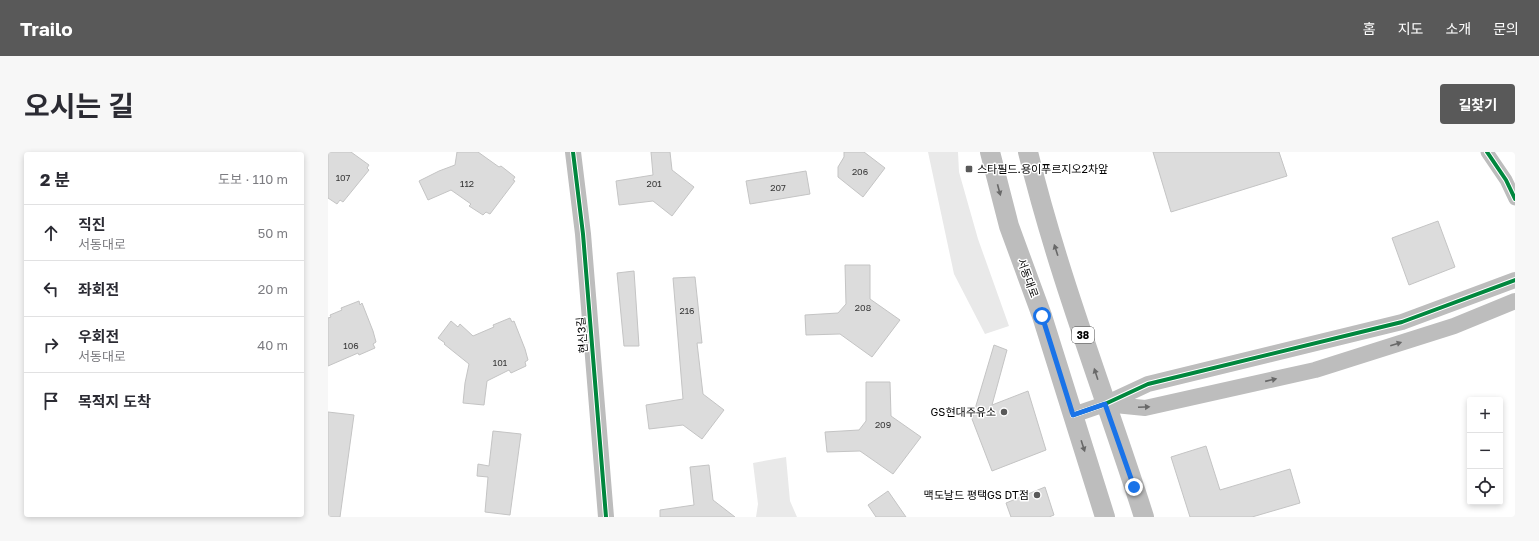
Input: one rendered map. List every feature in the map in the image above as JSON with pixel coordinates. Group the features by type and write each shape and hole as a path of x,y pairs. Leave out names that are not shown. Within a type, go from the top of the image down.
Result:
{"main road":[{"name":"서동대로","path":"990,152 1009,226 1042,316 1105,517"},
{"name":"38","path":"1028,152 1040,200 1105,404 1144,517"}],"street":[{"name":"현신3길","path":"573,152 584,234 606,517"},
{"path":"1487,152 1506,180 1515,199"},
{"path":"1073,415 1105,404 1148,384 1402,322 1515,280"},
{"path":"1105,404 1145,408 1315,370 1454,326 1515,301"}],"shaded area":[{"path":"928,152 958,152 959,172 978,239 1009,326 985,334 954,274"},
{"path":"786,457 790,501 797,517 756,517 758,504 753,463"}],"building":[{"path":"328,152 351,152 369,165 367,168 369,170 343,202 340,200 337,204 328,198"},
{"path":"457,152 478,152 499,167 501,166 515,177 513,180 515,181 490,214 486,212 483,215 469,206 471,204 451,190 428,200 419,181 455,165"},
{"path":"651,152 670,152 672,170 694,187 672,216 653,201 619,205 616,181 653,175"},
{"path":"844,152 864,152 885,168 863,197 838,177 838,167 844,157"},
{"path":"1153,152 1279,152 1287,176 1171,212"},
{"path":"806,171 810,194 750,204 746,181"},
{"path":"1438,221 1455,267 1409,285 1392,238"},
{"path":"845,265 870,265 870,299 900,320 872,357 840,334 806,335 805,315 838,313 846,304"},
{"path":"634,271 639,346 624,346 617,273"},
{"path":"695,277 702,343 697,343 703,394 724,410 702,439 683,425 649,429 646,405 683,399 673,278"},
{"path":"359,301 360,305 362,303 373,331 376,342 373,344 375,348 359,355 358,353 328,366 328,318 331,317 330,315 342,310 341,308"},
{"path":"510,318 512,322 514,321 525,349 528,360 525,362 526,366 511,373 509,370 487,381 484,405 463,403 469,364 438,338 451,321 458,327 460,324 473,336"},
{"name":"GS현대주유소","path":"994,345 1007,350 992,405 1028,391 1046,450 992,471 972,419"},
{"path":"866,382 890,382 891,416 921,437 893,474 860,451 827,452 825,432 859,430 866,421"},
{"path":"328,412 354,415 340,517 328,517"},
{"path":"493,431 521,434 510,515 485,512 488,477 477,476 478,464 489,466"},
{"path":"1206,446 1220,490 1290,469 1300,503 1252,517 1190,517 1171,457"},
{"path":"709,465 713,500 735,517 660,517 660,510 694,505 690,467"},
{"name":"맥도날드 평택GS DT점","path":"1045,487 1054,515 1049,517 1011,517 1006,503"},
{"path":"888,491 906,517 876,517 868,505"}],"cycle path":[{"path":"573,152 583,234 606,517"},
{"path":"1487,152 1506,180 1515,199"},
{"path":"1073,415 1105,404 1148,384 1402,322 1515,280"}],"place":[{"name":"스타필드.용이푸르지오2차앞","path":"969,169"},
{"name":"GS현대주유소","path":"1004,412"},
{"name":"맥도날드 평택GS DT점","path":"1037,495"}],"route":[{"path":"1042,316 1073,415 1105,404 1134,487"}]}
